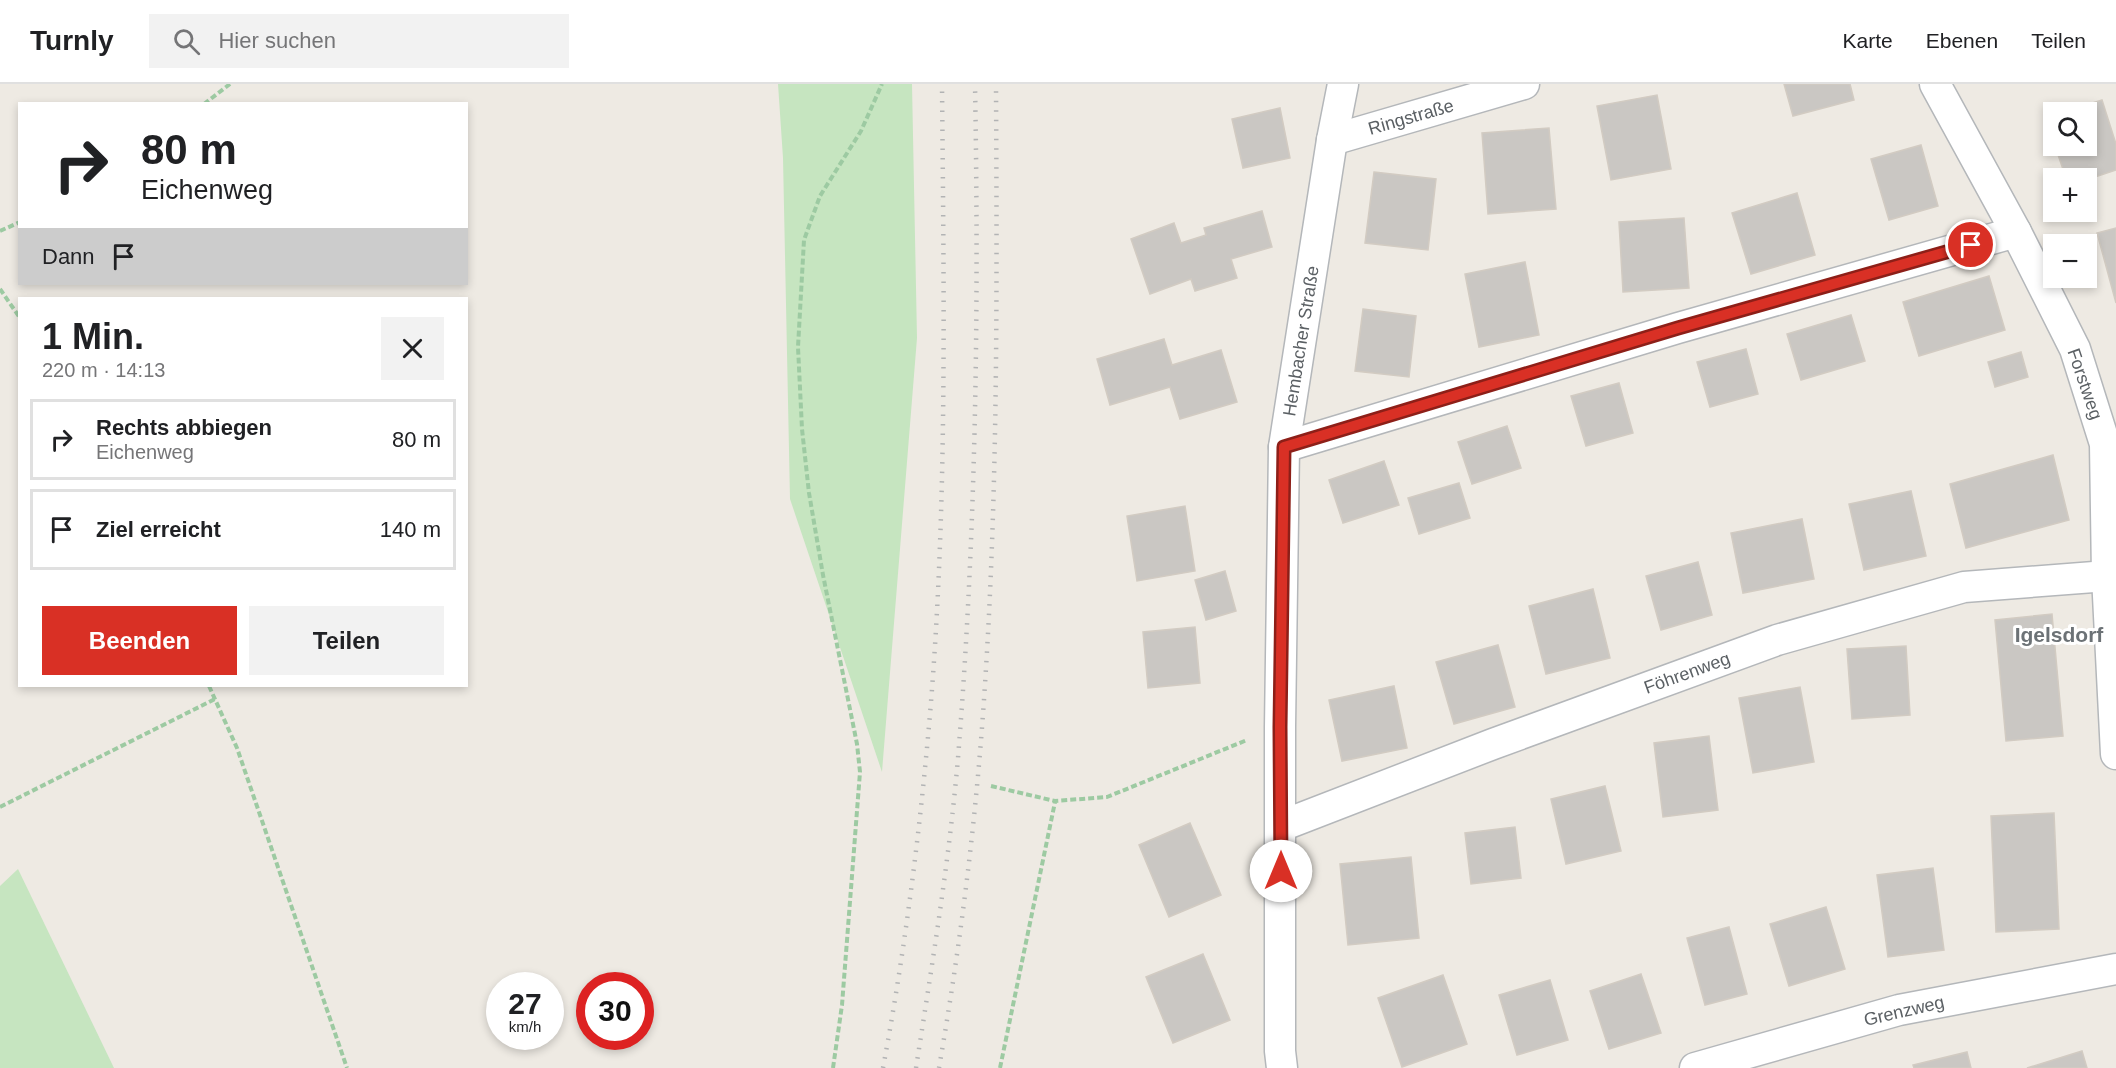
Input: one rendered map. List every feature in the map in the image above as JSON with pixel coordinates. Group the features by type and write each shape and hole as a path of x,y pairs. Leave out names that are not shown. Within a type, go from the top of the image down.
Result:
{"street":[{"name":"Hembacher Straße","path":"1282,1068 1280,1051 1280,727 1284,447 1332,140 1343,84"},
{"name":"Ringstraße","path":"1332,140 1524,84"},
{"name":"Forstweg","path":"1935,84 2016,232 2075,349 2105,444 2107,576 2116,754"},
{"path":"1284,447 1678,328 2016,232"},
{"name":"Föhrenweg","path":"1281,826 1493,744 1777,640 1964,587 2107,576"},
{"name":"Grenzweg","path":"1695,1068 1899,1010 2116,969"}],"path":[{"path":"207,102 230,84"},
{"path":"833,1068 843,994 860,772 857,744 809,493 802,429 798,347 804,240 820,196 861,130 882,84"},
{"path":"0,231 18,223"},
{"path":"0,289 18,315"},
{"path":"209,687 237,748 347,1068"},
{"path":"0,807 215,699"},
{"path":"991,786 1055,801 1107,797 1280,727"},
{"path":"1000,1068 1055,801"}],"green space":[{"path":"778,84 912,84 917,338 882,772 790,499 783,158"},
{"path":"18,869 114,1068 0,1068 0,886"}],"building":[{"path":"1784,84 1850,84 1854,100 1793,116"},
{"path":"1657,95 1671,169 1611,180 1597,106"},
{"path":"2102,100 2116,144 2116,170 2097,176 2097,168 2063,168 2058,156 2097,156 2096,102"},
{"path":"1280,108 1290,158 1243,168 1232,119"},
{"path":"1549,128 1556,209 1488,214 1482,133"},
{"path":"1921,145 1938,206 1889,220 1871,159"},
{"path":"1374,172 1436,179 1428,250 1365,243"},
{"path":"1797,193 1815,255 1751,274 1732,213"},
{"path":"1262,211 1272,247 1231,259 1237,278 1195,291 1191,279 1150,294 1131,239 1174,223 1181,243 1206,235 1204,228"},
{"path":"1684,218 1689,288 1623,292 1619,222"},
{"path":"2116,228 2116,303 2097,233"},
{"path":"1525,262 1539,335 1479,347 1465,274"},
{"path":"1989,276 2005,330 1919,356 1903,302"},
{"path":"1363,309 1416,316 1409,377 1355,371"},
{"path":"1851,315 1865,361 1801,380 1787,334"},
{"path":"1164,339 1172,365 1221,350 1237,402 1180,419 1170,387 1110,405 1097,359"},
{"path":"1746,349 1758,394 1710,407 1697,362"},
{"path":"2021,352 2028,377 1995,387 1988,362"},
{"path":"1619,383 1633,433 1586,446 1571,396"},
{"path":"1507,426 1521,468 1472,484 1458,442"},
{"path":"2053,455 2069,520 1966,548 1950,484"},
{"path":"1384,461 1399,505 1343,523 1329,480"},
{"path":"1459,483 1470,518 1419,534 1408,498"},
{"path":"1911,491 1926,556 1864,570 1849,504"},
{"path":"1185,506 1195,571 1137,581 1127,516"},
{"path":"1802,519 1814,579 1743,593 1731,533"},
{"path":"1698,562 1712,615 1661,630 1646,576"},
{"path":"1225,571 1236,611 1206,620 1195,580"},
{"path":"1593,589 1610,658 1546,674 1529,606"},
{"path":"2052,614 2063,736 2006,741 1995,620"},
{"path":"1195,627 1200,683 1148,688 1143,632"},
{"path":"1498,645 1515,707 1454,724 1436,662"},
{"path":"1906,646 1910,715 1852,719 1847,649"},
{"path":"1394,686 1407,748 1342,761 1329,700"},
{"path":"1800,687 1814,762 1753,773 1739,698"},
{"path":"1709,736 1718,810 1663,817 1654,743"},
{"path":"1605,786 1621,851 1566,864 1551,799"},
{"path":"2054,813 2059,929 1996,932 1991,816"},
{"path":"1190,823 1221,895 1169,917 1139,845"},
{"path":"1515,827 1521,878 1471,884 1465,833"},
{"path":"1411,857 1419,938 1348,945 1340,864"},
{"path":"1933,868 1944,950 1888,957 1877,875"},
{"path":"1826,907 1845,969 1789,986 1770,924"},
{"path":"1729,927 1747,994 1705,1005 1687,938"},
{"path":"1203,954 1230,1020 1173,1043 1146,977"},
{"path":"1641,974 1661,1033 1609,1049 1590,991"},
{"path":"1443,975 1467,1044 1402,1067 1378,998"},
{"path":"1550,980 1568,1040 1517,1055 1499,995"},
{"path":"2082,1051 2087,1068 2027,1068"},
{"path":"1967,1052 1971,1068 1914,1068 1913,1065"}],"railway":[{"path":"883,1068 913,875 933,674 943,421 942,84"},
{"path":"916,1068 950,836 964,674 975,421 977,253 975,84"},
{"path":"939,1068 967,877 978,781 985,684 994,459 996,84"}],"district":[{"name":"Igelsdorf","path":"2059,634"}],"route":[{"path":"1281,871 1280,727 1284,447 1678,328 1971,245"}]}
